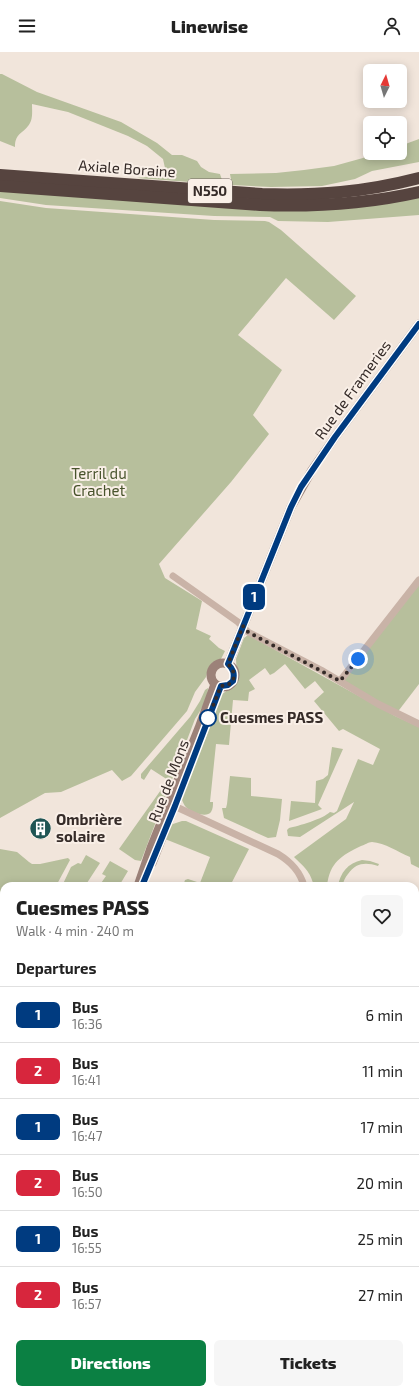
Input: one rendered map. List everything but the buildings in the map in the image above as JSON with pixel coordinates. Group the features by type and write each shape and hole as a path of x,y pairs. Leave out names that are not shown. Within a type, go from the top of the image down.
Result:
{"highway":[{"name":"Axiale Boraine","path":"0,175 262,194 305,195 356,191 419,178"},
{"name":"Axiale Boraine","path":"0,186 300,206 347,204 419,192"}],"main road":[{"name":"Rue de Frameries","path":"243,626 291,507 301,487 335,437 419,324"},
{"path":"228,664 243,626"},
{"path":"220,663 228,664 232,668 234,677 231,683 224,686 218,685 211,676 213,668 220,663"},
{"name":"Rue de Mons","path":"143,882 154,850 218,685"},
{"path":"140,882 154,850"}],"street":[{"path":"173,576 238,622 248,632 340,681 378,704 419,724"},
{"path":"340,681 419,580"},
{"path":"172,805 278,854 289,861 299,872 303,882"}],"green space":[{"path":"0,74 37,92 121,122 157,143 172,155 182,155 197,161 201,167 209,172 220,174 222,180 216,184 137,178 153,176 163,171 165,168 163,159 147,146 128,136 68,112 32,104 31,121 28,127 16,138 15,147 0,141"},
{"path":"419,139 419,162 372,171 355,179 322,186 271,187 232,185 230,174 276,173 304,170 334,166 363,158 363,160 407,160 407,143"},
{"path":"0,186 260,205 419,197 419,215 328,222 278,221 270,217 214,216 46,205 0,198"},
{"name":"Terril du Crachet","path":"0,201 46,208 214,220 269,222 281,230 356,296 334,320 286,278 238,335 282,370 253,415 269,434 231,482 159,564 165,578 202,601 196,629 211,636 209,639 225,651 221,659 212,663 208,669 206,677 195,692 187,711 131,776 122,781 112,770 61,792 45,793 0,818"},
{"path":"419,581 419,684 396,714 340,681"},
{"path":"248,635 395,716 419,727 419,868 411,864 410,857 387,846 371,842 342,857 334,865 328,882 312,882 309,873 294,857 346,819 354,802 300,837 288,836 287,830 289,828 316,820 330,812 334,813 337,811 358,759 373,765 380,749 343,729 339,731 314,701 324,692 315,681 305,689 285,664 270,675 265,668 249,680 255,689 249,692 248,701 233,700 229,745 216,744 210,802 213,802 211,812 205,815 194,812 185,806 181,797 202,743 205,740 221,695 237,681 236,659 244,638"},
{"path":"208,688 202,708 195,719 141,861 135,860 119,849 168,780 151,769 144,780 141,778 141,774 190,717 205,690"},
{"path":"332,747 343,749 318,805 322,809 289,821 291,801 315,803 316,781 323,779 328,775"},
{"path":"230,776 251,778 251,796 282,799 280,820 276,837 268,838 224,818 222,808 226,808 227,804"},
{"path":"186,821 249,849 232,882 200,882 210,857 165,839 170,825"},
{"path":"0,849 17,852 32,864 40,864 68,858 70,860 58,882 0,882"},
{"path":"86,855 100,863 88,882 64,882 71,867 78,863 81,864"},
{"path":"110,861 128,871 121,882 102,882 106,876 102,874"},
{"path":"357,861 370,861 379,864 378,866 361,864 351,870 344,882 339,882 346,869"},
{"path":"188,879 197,882 184,882"}],"bus line":[{"name":"1","path":"144,882 175,806 219,690 221,686 228,685 233,681 234,672 228,664 291,507 301,487 335,437 419,324"}],"place":[{"name":"Cuesmes PASS","path":"208,718"},
{"name":"Ombrière solaire","path":"40,829"}],"route":[{"path":"208,718 221,686 228,685 233,681 234,672 228,664 243,626 248,632 340,681 358,659"}]}
